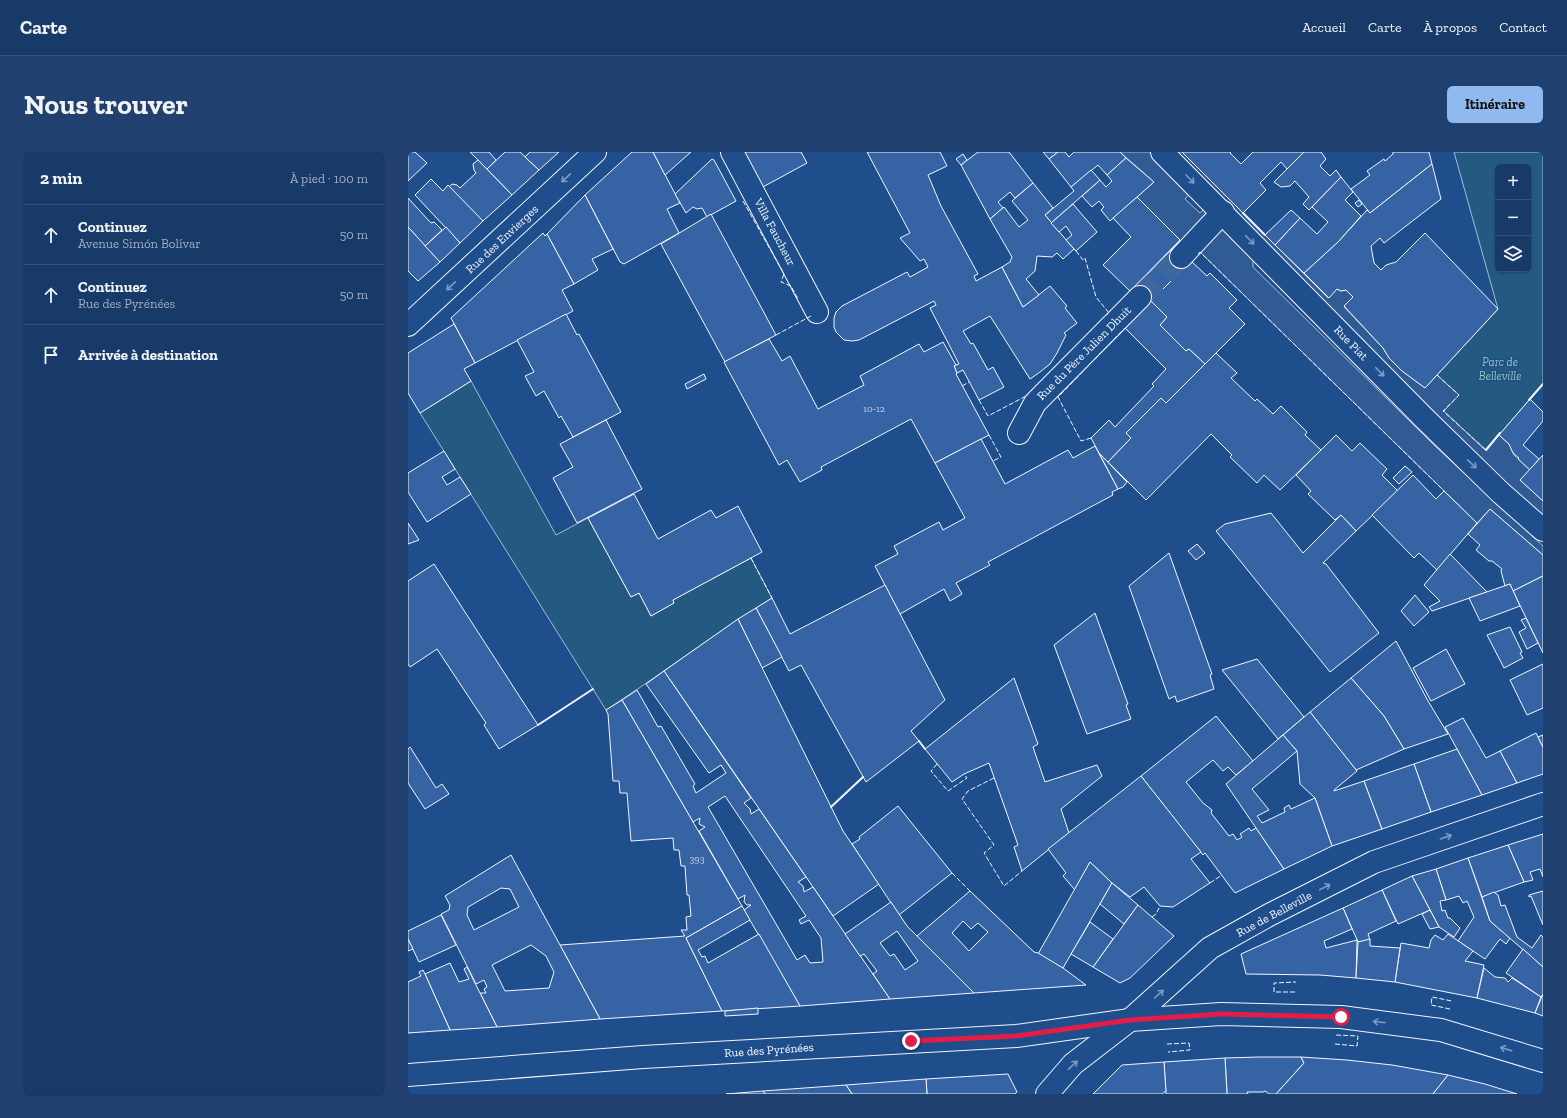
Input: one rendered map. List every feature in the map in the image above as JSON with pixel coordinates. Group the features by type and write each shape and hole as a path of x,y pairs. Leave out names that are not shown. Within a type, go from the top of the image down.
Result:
{"street":[{"name":"Rue des Envierges","path":"408,325 595,152"},
{"name":"Villa Faucheur","path":"732,152 817,312"},
{"name":"Rue Piat","path":"1162,152 1429,422 1501,493 1543,530"},
{"path":"1181,257 1223,212"},
{"name":"Rue du Père Julien Dhuit","path":"1019,433 1035,403 1140,297"},
{"name":"Rue de Belleville","path":"1047,1094 1073,1064 1130,1020 1210,948 1269,915 1374,862 1543,804"},
{"name":"Rue des Pyrénées","path":"408,1075 651,1057 1016,1036 1130,1020 1221,1014 1341,1017 1441,1030 1543,1061"}],"green space":[{"name":"Parc de Belleville","path":"1454,152 1543,152 1543,384 1486,450 1443,411 1437,375 1498,309"},
{"path":"471,381 556,535 588,518 631,597 639,593 651,616 674,603 673,600 751,558 772,598 606,710 420,413"}],"shaded area":[{"path":"1120,152 1151,152 1190,193 1185,199 1200,213 1206,208 1253,255 1253,267 1436,447 1543,546 1543,555 1490,509 1477,523 1200,252 1191,261 1173,248 1180,240 1137,197 1154,182"},
{"path":"1173,152 1182,152 1328,298 1337,289 1341,291 1346,290 1353,297 1344,307 1383,348 1389,358 1402,371 1425,388 1437,375 1459,395 1444,411 1485,450 1499,435 1509,444 1514,455 1530,470 1520,480 1543,501 1543,515 1510,487 1430,411"}],"building":[{"path":"408,152 415,152 427,163 408,181"},
{"path":"470,152 489,152 496,160 487,169"},
{"path":"505,152 520,152 539,170 512,195 487,169"},
{"path":"530,152 559,152 539,170 525,157"},
{"path":"632,152 653,152 680,203 667,209 679,233 624,264 620,262 585,195"},
{"path":"653,152 691,152 665,175"},
{"path":"743,152 801,152 807,163 761,188"},
{"path":"867,152 940,152 947,166 928,175 941,206 978,274 974,276 976,281 1002,267 1023,307 1050,286 1067,306 1065,308 1077,323 1064,333 1066,335 1050,364 1030,379 990,316 963,331 971,344 973,343 988,370 993,367 1004,387 979,400 963,370 957,373 954,366 959,364 930,308 936,305 934,301 859,340 844,340 836,332 834,327 834,318 836,312 842,306 907,272 910,277 928,267 924,259 920,261 900,238 910,233"},
{"path":"978,152 1009,152 1033,183 1015,198 1010,192 998,202 1003,208 990,219 961,165"},
{"path":"1043,152 1058,152 1049,159"},
{"path":"1058,152 1065,152 1069,157 1074,152 1120,152 1126,158 1107,175 1098,165 1071,187 1049,159"},
{"path":"1182,152 1231,152 1230,153 1241,164 1253,152 1304,152 1287,169 1281,162 1260,183 1266,190 1243,213"},
{"path":"1304,152 1321,152 1326,159 1320,166 1330,176 1336,170 1341,177 1309,210 1303,204 1309,197 1295,181 1290,186 1281,187 1274,182"},
{"path":"1393,152 1429,152 1432,164 1370,213 1351,189 1370,175 1367,171 1384,159 1385,161 1393,154"},
{"path":"963,154 967,160 961,165 956,159"},
{"path":"1126,158 1154,182 1110,221 1101,210 1104,207 1099,201 1092,207 1082,196 1100,180 1106,187 1112,181 1107,175"},
{"path":"712,159 714,160 736,201 707,217 702,208 697,209 693,207 686,213 675,194"},
{"path":"478,160 512,195 483,221 449,187 452,184 457,185 460,188 476,173 473,164"},
{"path":"1432,164 1441,199 1384,243 1380,238 1371,246 1374,263 1381,270 1386,265 1396,262 1425,233 1498,309 1425,388 1402,371 1389,358 1383,348 1344,306 1353,297 1346,290 1341,291 1337,289 1329,298 1304,273 1338,242 1367,210 1370,213"},
{"path":"1091,170 1100,180 1051,223 1045,215 1074,191 1071,187"},
{"path":"1341,177 1353,192 1345,200 1361,216 1338,242 1304,273 1275,245 1300,218 1317,234 1328,222 1312,207"},
{"path":"431,179 443,191 448,185 483,221 460,243 415,195"},
{"path":"1033,183 1053,208 1045,215 1074,249 1063,259 1057,253 1052,257 1037,256 1035,271 1026,279 1039,295 1023,307 1002,267 1010,262 1012,257 990,219 1004,207 1019,227 1028,220 1012,201"},
{"path":"585,195 613,249 592,259 598,270 574,284 547,234"},
{"path":"1137,197 1180,240 1130,291 1103,265 1131,237 1113,218"},
{"path":"408,198 431,223 434,222 442,230 425,246 408,227"},
{"path":"1359,200 1362,204 1358,207 1355,203"},
{"path":"1073,204 1097,232 1076,251 1066,240 1072,235 1066,226 1059,232 1051,223"},
{"path":"1291,210 1300,218 1275,245 1265,235"},
{"path":"711,214 776,335 725,362 661,244"},
{"path":"408,227 440,262 418,281 408,271"},
{"path":"446,227 460,243 440,262 425,246"},
{"path":"543,233 545,236 547,234 574,284 562,290 573,311 475,363 451,318"},
{"path":"1173,248 1189,264 1148,305 1132,290"},
{"path":"1191,261 1207,276 1210,273 1237,300 1229,308 1245,324 1205,364 1189,349 1186,351 1160,325 1167,317 1151,301"},
{"path":"1151,301 1167,317 1160,325 1186,351 1189,349 1205,364 1166,403 1161,398 1126,433 1131,438 1108,462 1099,453 1091,438 1109,420 1115,427 1154,386 1152,384 1166,369 1125,328"},
{"path":"566,314 577,335 579,334 621,412 573,437 561,416 559,418 544,391 536,396 525,376 534,372 517,340"},
{"path":"454,324 475,363 464,369 471,381 420,413 408,393 408,353"},
{"path":"769,339 782,361 790,356 818,409 864,385 860,376 919,344 924,352 943,342 956,365 954,366 957,373 956,374 989,435 935,463 911,419 821,467 822,470 800,482 787,460 779,465 724,362"},
{"path":"1216,353 1237,373 1231,378 1255,401 1257,399 1273,414 1281,406 1307,432 1305,435 1321,450 1280,490 1264,475 1257,483 1230,457 1232,455 1211,434 1146,500 1108,462 1131,438 1126,433 1161,398 1166,403"},
{"path":"704,374 706,379 687,389 685,384"},
{"path":"1530,399 1543,412 1543,421 1523,445 1539,459 1530,470 1518,459 1519,458 1513,453 1509,444 1499,435"},
{"path":"606,420 642,489 577,523 553,478 573,467 560,444"},
{"path":"1336,435 1352,451 1360,443 1387,469 1382,475 1398,491 1356,531 1341,515 1335,520 1308,494 1311,491 1296,475"},
{"path":"981,439 1005,484 1068,450 1073,458 1095,446 1118,489 1112,492 1113,495 988,562 990,565 956,583 962,594 950,601 944,589 900,614 875,566 898,554 894,546 939,522 943,530 965,518 935,463"},
{"path":"444,451 455,469 442,477 447,485 460,477 471,494 427,522 408,492 408,473"},
{"path":"1099,453 1127,482 1123,487 1118,489"},
{"path":"1543,455 1543,501 1520,480"},
{"path":"1405,466 1412,472 1399,484 1393,478"},
{"path":"1413,475 1436,499 1444,491 1477,523 1437,570 1419,553 1414,558 1372,515"},
{"path":"634,494 658,539 711,510 716,518 738,506 762,552 673,600 674,603 651,616 639,593 631,597 588,518"},
{"path":"1490,509 1543,555 1543,576 1513,591 1510,584 1505,586 1501,571 1502,569 1492,561 1489,561 1476,550 1480,545 1468,534"},
{"path":"1271,513 1303,553 1341,515 1356,531 1323,563 1326,564 1379,633 1330,672 1216,531 1225,524"},
{"path":"408,523 419,540 408,544"},
{"path":"1197,544 1205,553 1196,560 1188,551"},
{"path":"1169,553 1212,674 1210,675 1214,689 1177,702 1175,696 1169,699 1129,586"},
{"path":"1450,554 1487,592 1432,611 1429,607 1440,601 1424,585"},
{"path":"434,564 538,725 499,749 484,725 486,723 437,649 410,667 408,664 408,581"},
{"path":"1543,576 1543,653 1513,591"},
{"path":"1510,584 1520,606 1480,621 1469,598"},
{"path":"885,585 945,700 911,731 919,741 866,782 801,665 789,671 756,608 772,598 790,634"},
{"path":"1415,595 1429,612 1414,626 1401,611"},
{"path":"756,608 782,657 762,668 738,619"},
{"path":"1095,613 1128,704 1126,705 1131,719 1087,734 1054,645"},
{"path":"1526,618 1538,643 1527,649 1519,632 1526,628 1521,620"},
{"path":"738,619 843,831 879,884 833,916 664,671"},
{"path":"1510,627 1522,652 1520,653 1523,658 1504,668 1487,635"},
{"path":"1396,641 1428,701 1448,734 1404,749 1384,716 1351,678"},
{"path":"1446,649 1465,684 1431,701 1413,668"},
{"path":"1257,659 1304,717 1278,739 1222,670"},
{"path":"1543,664 1543,708 1527,715 1510,680"},
{"path":"664,671 751,798 744,803 750,809 751,814 759,809 806,877 798,882 803,886 804,892 813,887 890,999 800,1006 744,910 751,905 747,905 744,902 745,895 738,899 699,831 705,827 699,824 700,818 693,822 622,700 637,690 658,727 661,726 695,784 693,786 696,793 726,773 721,765 709,773 646,684","holes":["725,796 806,916 799,920 801,924 809,920 821,938 823,962 810,963 805,955 797,960 708,807"]},
{"path":"1014,678 1038,744 1033,747 1045,782 1097,765 1102,776 1061,809 1069,833 1022,871 1014,847 1018,845 989,763 964,774 952,782 925,749"},
{"path":"1351,678 1384,716 1404,749 1356,770 1310,712"},
{"path":"622,700 742,906 686,938 722,1011 600,1019 560,945 685,936 681,930 687,930 686,917 691,916 689,895 687,895 685,866 681,866 679,850 674,850 673,838 631,841 627,793 620,793 619,781 613,781 608,714 606,710"},
{"path":"1310,712 1357,771 1334,791 1364,781 1382,829 1332,846 1315,798 1300,784 1297,751 1283,735"},
{"path":"1216,716 1253,761 1236,775 1228,767 1223,771 1213,760 1186,782 1203,803 1212,810 1211,813 1229,836 1233,834 1237,840 1242,837 1240,834 1249,828 1251,831 1256,828 1284,869 1235,893 1205,853 1203,855 1141,776"},
{"path":"1463,718 1486,758 1500,751 1517,783 1482,795 1445,727"},
{"path":"1536,733 1543,747 1543,774 1517,783 1500,751"},
{"path":"1283,735 1297,751 1252,789 1269,810 1257,816 1262,823 1285,812 1284,808 1289,805 1291,809 1315,798 1332,846 1284,869 1226,784"},
{"path":"1543,735 1543,747 1538,737"},
{"path":"410,747 436,788 442,784 449,794 425,809 408,783 408,749"},
{"path":"1457,749 1482,795 1431,812 1414,764"},
{"path":"1414,764 1431,812 1382,829 1364,781"},
{"path":"1141,776 1201,852 1191,859 1210,883 1173,907 1160,906 1144,887 1130,897 1112,883 1090,862 1075,890 1063,876 1066,873 1048,849"},
{"path":"898,806 952,873 899,915 852,844 860,839 859,837"},
{"path":"1543,834 1543,877 1540,869 1530,872 1533,880 1524,882 1508,845"},
{"path":"1508,845 1524,882 1482,897 1468,858"},
{"path":"511,855 600,1019 497,1027 480,993 486,993 484,989 487,987 484,980 476,984 441,914 449,910 450,905 445,896","holes":["501,888 510,889 519,907 474,930 467,915 468,907","531,945 546,956 554,972 549,988 505,991 492,965"]},
{"path":"1468,858 1490,921 1510,938 1506,944 1500,939 1485,959 1458,941 1474,917 1467,901 1463,903 1459,896 1446,900 1436,869"},
{"path":"1090,862 1112,883 1063,968 1038,954"},
{"path":"1436,869 1446,900 1440,901 1442,911 1445,910 1448,918 1450,918 1460,928 1454,937 1439,927 1412,876"},
{"path":"1412,876 1430,910 1398,924 1382,890"},
{"path":"1112,883 1138,905 1124,924 1100,904"},
{"path":"1382,890 1396,921 1368,934 1370,940 1358,942 1343,908"},
{"path":"970,891 1034,952 1063,968 1086,985 974,993 917,936","holes":["963,921 971,929 978,923 988,932 969,951 952,933"]},
{"path":"1543,891 1543,925 1531,896 1529,897 1529,895"},
{"path":"1494,892 1498,895 1501,906 1505,905 1517,937 1532,948 1541,935 1543,937 1543,967 1490,921 1482,897"},
{"path":"891,902 907,926 974,993 890,999 873,974 877,971 864,954 860,956 845,934","holes":["897,931 918,961 905,970 894,954 890,956 880,943"]},
{"path":"1138,905 1174,936 1130,978 1120,983 1093,967"},
{"path":"742,906 750,920 698,950 702,957 705,956 708,963 759,934 800,1006 722,1011 686,938"},
{"path":"1343,908 1352,929 1324,941 1326,948 1357,940 1356,978 1320,975 1246,974 1241,954"},
{"path":"1430,910 1439,927 1430,929 1422,914"},
{"path":"441,915 456,945 419,962 408,939 408,931"},
{"path":"1090,922 1113,939 1093,967 1071,954"},
{"path":"1448,934 1473,951 1465,961 1484,965 1477,998 1395,982 1401,943 1429,948 1431,940 1435,935 1443,940"},
{"path":"408,939 413,949 408,951"},
{"path":"1370,939 1370,946 1400,948 1395,982 1356,978 1358,942"},
{"path":"1523,949 1543,967 1543,994 1541,997 1506,973"},
{"path":"450,963 459,982 469,979 464,969 467,967 497,1027 450,1030 425,974"},
{"path":"1484,968 1495,977 1505,978 1508,982 1512,978 1541,997 1535,1013 1477,998"},
{"path":"423,970 450,1030 408,1033 408,982 421,976 419,972"},
{"path":"1543,994 1543,1016 1535,1013"},
{"path":"758,1008 758,1014 725,1016 725,1011"},
{"path":"1301,1057 1304,1063 1276,1094 1269,1094 1265,1091 1247,1092 1248,1094 1227,1094 1225,1058"},
{"path":"1301,1057 1392,1065 1448,1075 1433,1094 1276,1094 1304,1063"},
{"path":"1225,1058 1227,1094 1166,1094 1164,1062"},
{"path":"1164,1062 1166,1091 1162,1094 1093,1094 1122,1065"},
{"path":"1008,1074 1017,1092 1015,1094 927,1094 926,1079"},
{"path":"1448,1075 1485,1084 1517,1094 1433,1094"},
{"path":"926,1079 927,1094 852,1094 846,1085"},
{"path":"846,1085 852,1094 765,1094 763,1091"},
{"path":"763,1091 765,1094 726,1094"}],"tunnel":[{"path":"1140,297 1181,257"}],"fence":[{"path":"743,201 784,274 781,282 791,286 798,299"},
{"path":"1076,251 1083,260 1085,258 1096,297 1109,313 1107,315"},
{"path":"1198,254 1200,252 1444,491"},
{"path":"776,335 811,316"},
{"path":"1091,438 1081,441 1058,397 1125,328"},
{"path":"1437,375 1459,395 1443,411 1486,450"},
{"path":"962,386 969,382"},
{"path":"979,400 988,416 1028,395"},
{"path":"989,435 1001,457 993,461"},
{"path":"751,558 772,598"},
{"path":"937,764 931,771 948,791 967,778 964,774"},
{"path":"994,778 968,791 962,799 994,845 984,853 1004,886 1022,871"},
{"path":"952,873 970,891"},
{"path":"1210,883 1222,875"},
{"path":"1152,917 1156,914 1160,906"},
{"path":"1295,992 1274,992 1274,983 1296,982"},
{"path":"1450,1009 1431,1005 1432,997 1452,1001"},
{"path":"1335,1044 1357,1046 1358,1036 1336,1035"},
{"path":"1167,1044 1189,1043 1190,1050 1168,1052"}],"wall":[{"path":"1243,213 1265,235"},
{"path":"1529,400 1543,384"},
{"path":"1486,450 1500,433"},
{"path":"538,725 593,689"},
{"path":"919,741 925,749"},
{"path":"831,807 863,777"}],"route":[{"path":"911,1041 1016,1036 1130,1020 1221,1014 1341,1017"}]}
